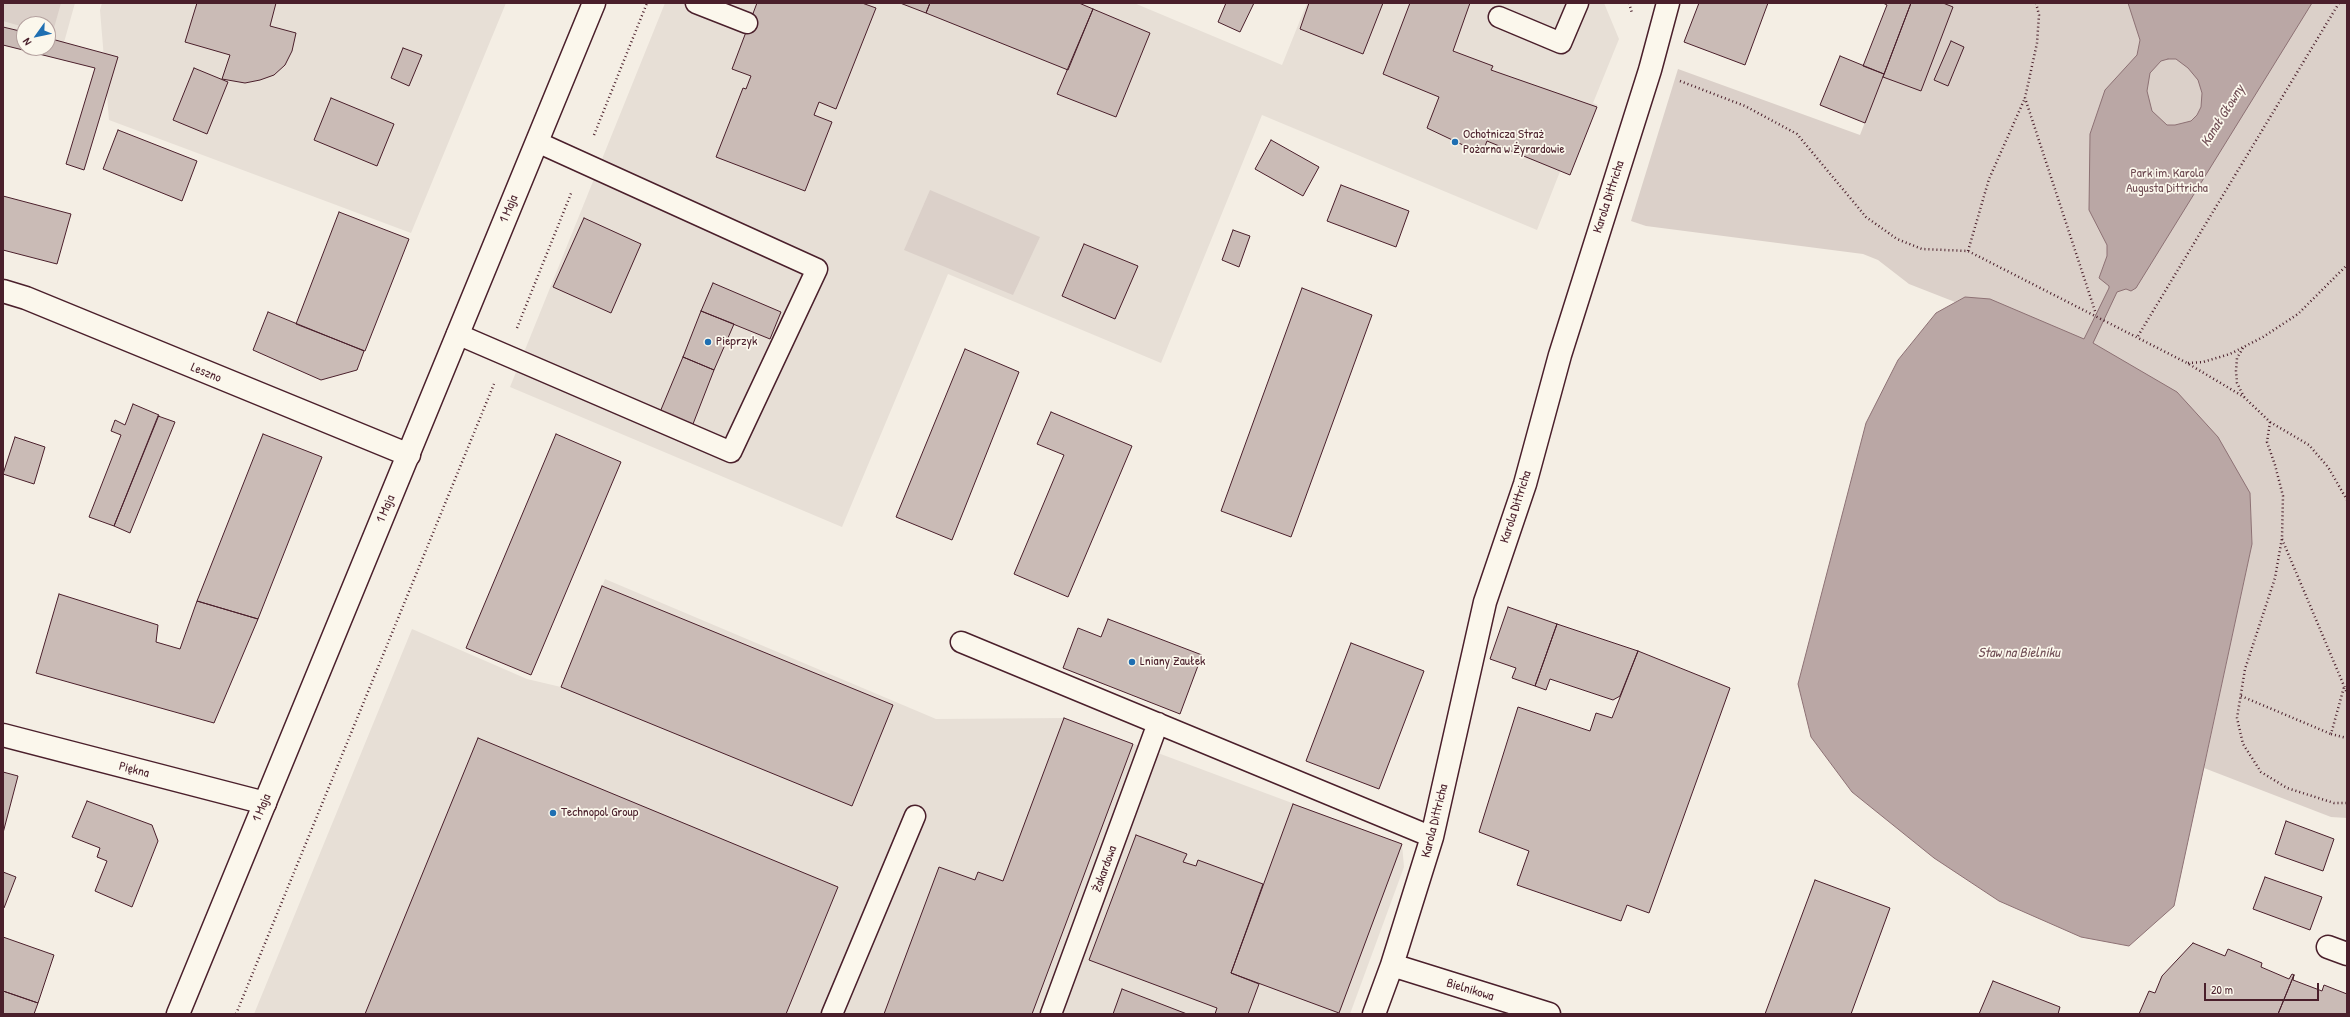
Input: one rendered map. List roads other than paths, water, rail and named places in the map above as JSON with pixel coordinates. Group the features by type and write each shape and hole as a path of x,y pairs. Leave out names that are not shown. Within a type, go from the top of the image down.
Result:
{"street":[{"name":"1 Maja","path":"178,1014 594,3"},
{"name":"Karola Dittricha","path":"1374,1014 1392,965 1432,837 1485,602 1525,484 1560,355 1650,70 1668,3"},
{"name":"Leszno","path":"3,291 26,298 409,455"},
{"name":"Piękna","path":"3,735 264,803"},
{"name":"Bielnikowa","path":"1392,965 1549,1014"}],"lane":[{"path":"696,3 747,23"},
{"path":"1499,17 1561,43 1578,3"},
{"path":"457,334 731,452 817,269 537,142"},
{"path":"961,642 1432,837"},
{"name":"Żakardowa","path":"1051,1014 1158,723"},
{"path":"832,1014 915,816"}],"water":[{"name":"Staw na Bielniku","path":"2128,3 2312,3 2136,288 2131,291 2126,289 2117,292 2093,343 2177,392 2218,437 2250,493 2252,544 2174,906 2129,946 2081,937 1999,901 1934,858 1852,792 1811,737 1798,684 1866,423 1898,360 1936,313 1965,297 1990,299 2084,339 2109,288 2109,286 2099,278 2107,256 2107,245 2089,210 2090,134 2105,90 2137,55 2140,40","holes":["2176,59 2188,68 2198,80 2202,93 2201,107 2197,115 2191,121 2175,125 2167,125 2152,111 2147,91 2150,73 2161,61"]}],"place":[{"name":"Ochotnicza Straż Pożarna w Żyrardowie","path":"1455,142"},
{"name":"Pieprzyk","path":"708,342"},
{"name":"Lniany Zaułek","path":"1132,662"},
{"name":"Technopol Group","path":"553,813"}],"water label":[{"name":"Kanał Głowny","path":"2223,116"}],"park label":[{"name":"Park im. Karola Augusta Dittricha","path":"2167,182"}]}
